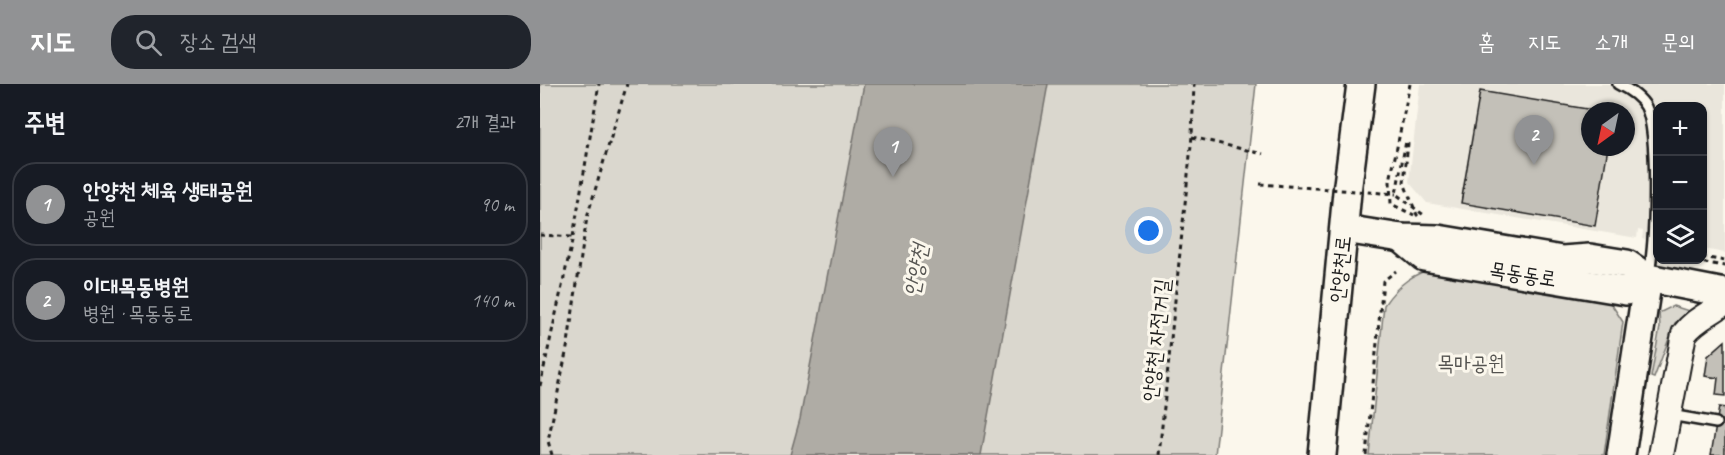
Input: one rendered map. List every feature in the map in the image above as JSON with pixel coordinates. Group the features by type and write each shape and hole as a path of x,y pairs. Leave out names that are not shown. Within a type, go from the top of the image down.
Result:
{"main road":[{"name":"안양천로","path":"1322,455 1361,84"},
{"name":"목동동로","path":"1344,230 1401,238 1438,239 1562,260 1590,258 1618,262 1627,264 1648,278 1725,293"},
{"path":"1621,455 1648,278"}],"street":[{"path":"1660,455 1684,334 1692,323 1714,312 1725,302"}],"lane":[{"path":"1617,84 1641,100 1650,121 1655,215 1648,278"},
{"path":"1668,414 1716,423"}],"path":[{"path":"540,386 573,237 599,84"},
{"path":"552,455 548,441 568,343 587,217 627,84"},
{"name":"안양천 자전거길","path":"1159,455 1192,136 1194,84"},
{"path":"1396,194 1403,143 1406,141 1408,143 1404,183 1417,215 1391,204 1390,181 1410,84"},
{"path":"1192,136 1263,154"},
{"path":"1260,184 1396,194 1428,218"},
{"path":"540,235 573,237"},
{"path":"1707,258 1725,261"},
{"path":"1707,263 1725,266"},
{"path":"1366,455 1383,280 1396,271"}],"shaded area":[{"path":"1420,84 1725,84 1725,253 1707,250 1707,102 1653,102 1653,241 1642,239 1643,231 1638,230 1637,238 1427,203 1409,182"}],"green space":[{"path":"540,84 1256,84 1215,455 540,455"},
{"name":"목마공원","path":"1438,266 1599,292 1612,305 1623,322 1604,455 1369,455 1384,305 1407,280"},
{"path":"1673,306 1689,311 1675,323 1654,378 1651,377 1660,327 1659,313"}],"water":[{"name":"안양천","path":"864,84 1048,84 981,455 790,455 800,419"}],"building":[{"path":"1480,91 1581,108 1581,156 1607,156 1595,226 1461,203"},
{"path":"1725,341 1725,396 1716,395 1718,378 1705,376 1708,356"},
{"path":"1719,407 1725,408 1725,455 1711,455"}],"place":[{"name":"이대목동병원","path":"1534,165"},
{"name":"안양천 체육 생태공원","path":"893,177"}]}
